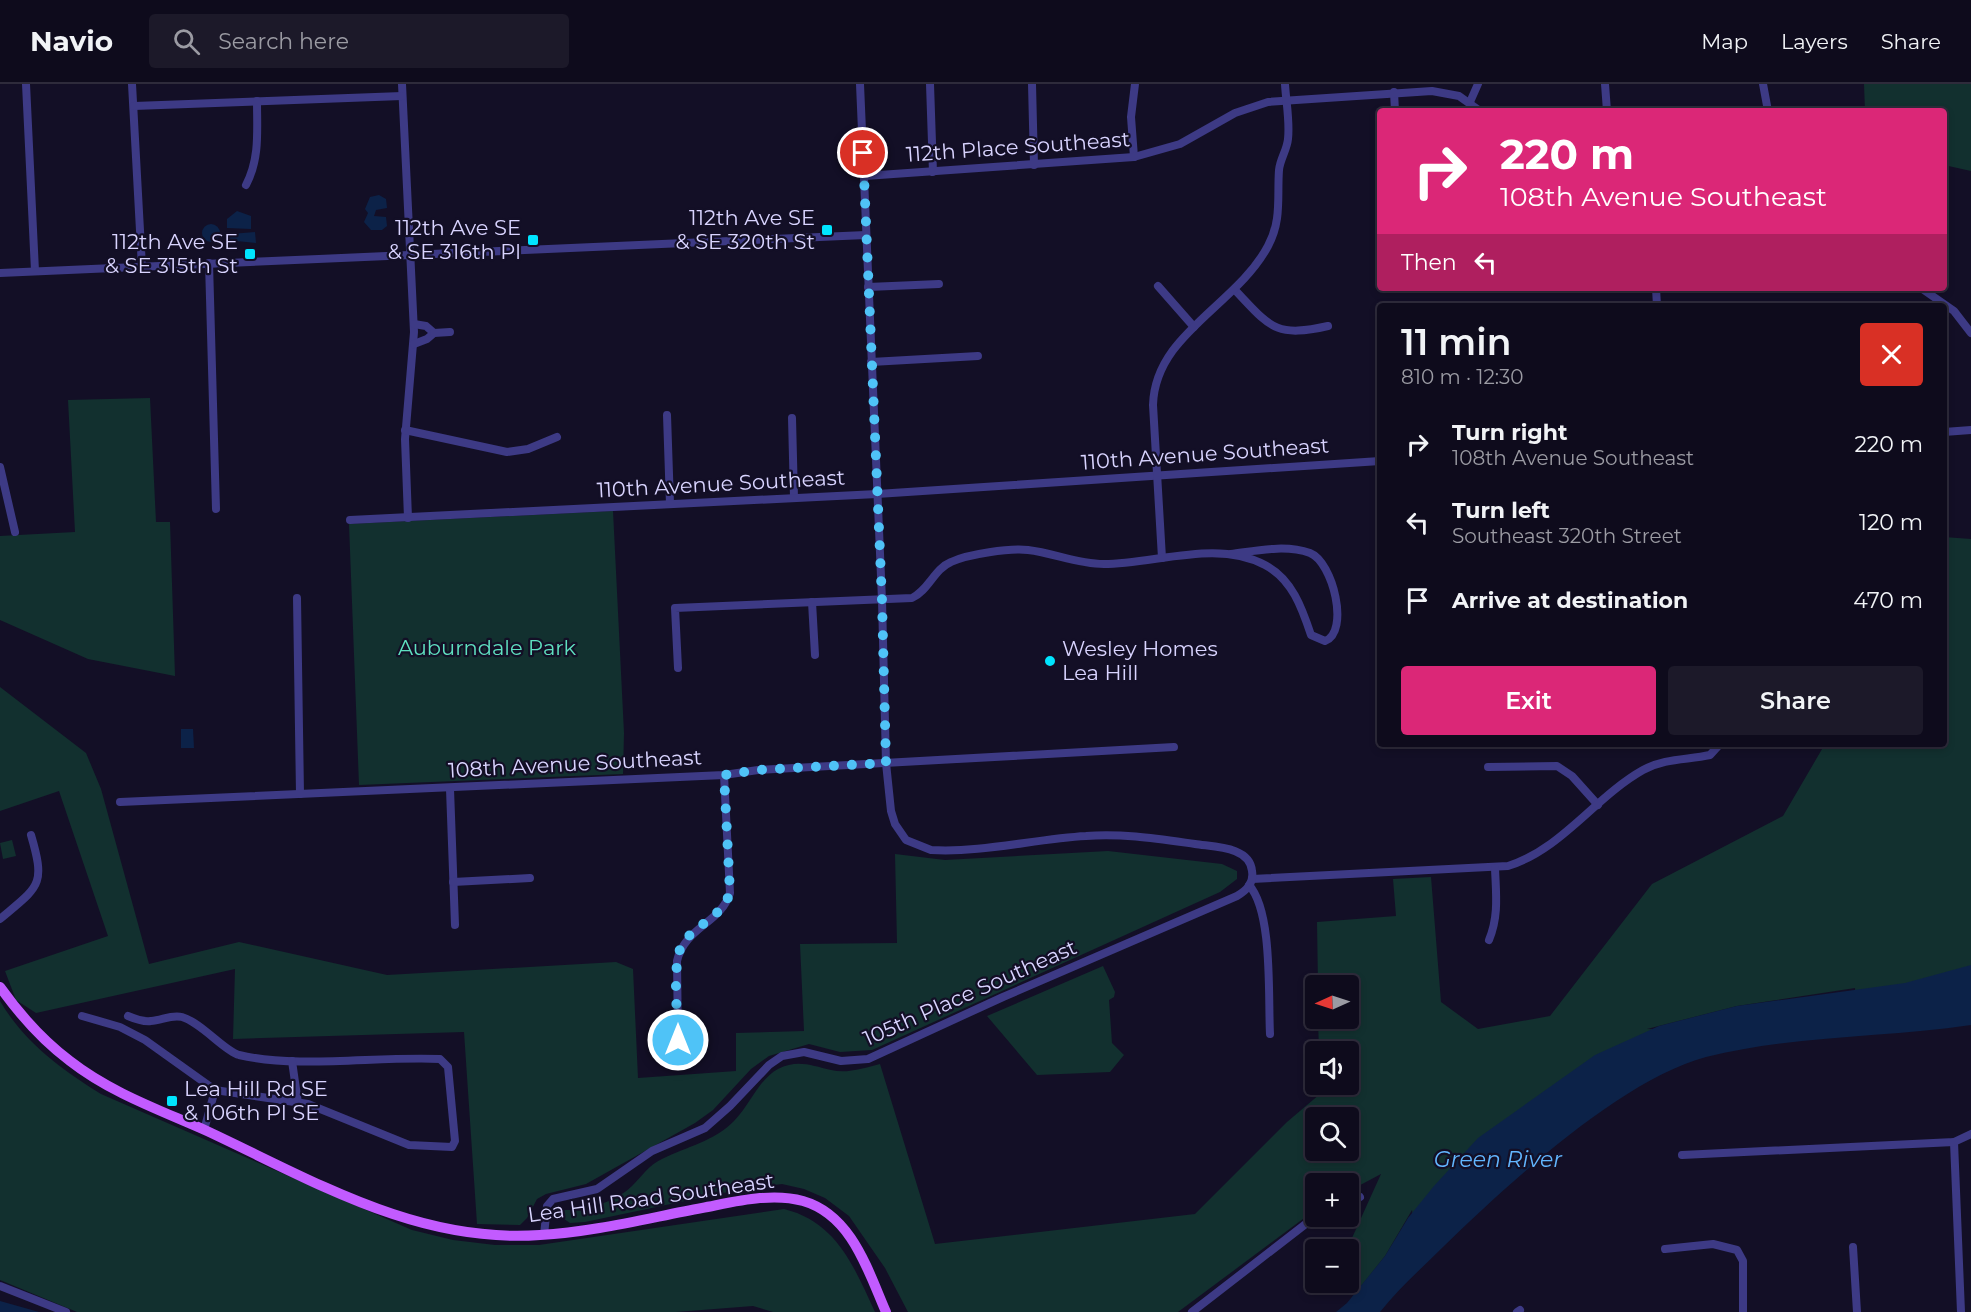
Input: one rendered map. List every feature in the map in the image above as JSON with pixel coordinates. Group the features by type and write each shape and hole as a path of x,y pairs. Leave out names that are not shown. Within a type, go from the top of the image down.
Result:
{"main road":[{"name":"Lea Hill Road Southeast","path":"0,987 36,1032 90,1076 360,1203 416,1223 470,1235 544,1235 754,1199 788,1198 803,1201 830,1215 843,1226 856,1247 886,1312"}],"street":[{"path":"26,84 35,271"},
{"path":"132,84 142,267"},
{"path":"402,84 414,324 405,430 408,518"},
{"path":"860,84 882,600 886,763 892,818 906,840 925,849 947,850 1088,836 1141,837 1239,852 1252,866 1251,882 1264,916 1270,1034"},
{"path":"930,84 933,172"},
{"path":"1032,84 1034,165"},
{"path":"1134,157 1131,117 1135,84"},
{"path":"1162,558 1153,405 1155,384 1163,363 1194,327 1235,290 1263,255 1277,224 1279,165 1289,135 1285,84"},
{"path":"1470,102 1478,84"},
{"path":"1605,84 1607,108"},
{"path":"1763,84 1767,108"},
{"path":"1389,90 1394,108"},
{"name":"112th Place Southeast","path":"865,176 1134,157 1180,144 1250,107 1286,100 1389,90 1439,92 1470,102 1477,108"},
{"path":"134,106 402,96"},
{"path":"246,184 254,169 258,149 257,101"},
{"path":"0,273 209,263 409,257 866,235"},
{"path":"209,263 216,509"},
{"path":"868,287 939,284"},
{"path":"1158,286 1194,327"},
{"path":"1235,290 1266,322 1280,329 1299,333 1328,326"},
{"path":"1925,291 1943,303"},
{"path":"1947,306 1954,311 1971,333"},
{"path":"414,324 426,326 434,333"},
{"path":"414,344 434,333 450,332"},
{"path":"871,362 978,356"},
{"path":"667,415 670,504"},
{"path":"792,418 794,498"},
{"path":"405,430 507,452 528,449 557,437"},
{"path":"1947,432 1971,430"},
{"name":"110th Avenue Southeast","path":"350,520 877,494 1377,461"},
{"path":"0,467 15,532"},
{"path":"678,668 675,608 882,600 916,596 951,562 1017,550 1083,563 1127,562 1280,549 1309,553 1318,558 1327,569 1335,593 1337,619 1335,632 1331,639 1325,641 1311,635 1294,594 1285,580 1274,570 1231,554"},
{"path":"297,598 300,794"},
{"path":"812,603 814,655"},
{"name":"108th Avenue Southeast","path":"120,802 724,775 758,770 1174,747"},
{"path":"1251,882 1495,868 1517,863 1536,853 1648,767 1674,759 1710,755 1717,747"},
{"path":"1488,767 1557,766 1568,773 1598,805"},
{"path":"678,1040 680,951 695,931 716,914 727,901 730,892 724,775"},
{"path":"450,789 455,925"},
{"path":"0,919 29,894 38,880 40,866 31,835"},
{"path":"1489,940 1495,925 1497,908 1495,868"},
{"path":"453,882 530,878"},
{"name":"105th Place Southeast","path":"544,1235 547,1206 553,1199 597,1189 652,1151 705,1128 730,1106 769,1065 782,1056 804,1052 850,1062 877,1055 1003,997 1230,899 1243,892 1251,882"},
{"path":"82,1016 120,1027 145,1040 215,1090 298,1103 409,1145 453,1147 448,1067 445,1061 395,1057 292,1061 237,1055 211,1033 186,1018 177,1016 150,1021 128,1016"},
{"path":"292,1061 298,1103"},
{"path":"204,1130 215,1090"},
{"path":"1683,1155 1954,1142 1971,1134"},
{"path":"1954,1142 1961,1312"},
{"path":"1192,1312 1305,1225"},
{"path":"1665,1249 1713,1244 1729,1246 1739,1251 1743,1261 1743,1312"},
{"path":"1853,1247 1857,1312"},
{"path":"0,1286 66,1312"}],"green space":[{"path":"1864,84 1971,84 1971,171 1947,166 1947,108 1865,108"},
{"path":"150,398 156,522 170,522 175,676 88,659 0,620 0,536 75,532 68,400"},
{"name":"Auburndale Park","path":"613,511 624,733 623,774 359,785 349,524"},
{"path":"1947,537 1971,539 1971,1008 1856,1009 1855,988 1737,1006 1647,1029 1703,1030 1414,1231 1412,1210 1385,1256 1359,1289 1359,1239 1352,1239 1359,1227 1381,1174 1359,1186 1359,1173 1305,1173 1305,1217 1178,1312 908,1312 885,1268 849,1216 825,1198 804,1189 782,1184 742,1189 585,1222 570,1223 557,1214 560,1210 599,1205 617,1197 632,1186 657,1161 718,1134 740,1115 760,1086 778,1069 799,1064 843,1071 880,1064 935,1244 1195,1214 1287,1122 1319,1095 1359,1095 1359,1041 1319,1041 1318,1029 1359,1029 1359,975 1318,975 1317,922 1396,916 1393,879 1431,877 1441,1002 1478,1029 1550,1016 1652,884 1783,816 1823,747 1947,747"},
{"path":"0,687 86,753 101,789 149,964 239,942 387,975 616,962 633,969 638,1078 736,1071 736,1033 804,1031 800,944 897,943 895,854 945,860 1108,851 1222,864 1237,871 1237,879 1220,892 872,1050 840,1052 809,1044 769,1056 751,1069 713,1110 695,1123 586,1184 546,1194 537,1199 527,1218 520,1225 477,1224 464,1032 233,1039 235,969 36,1013 16,1000 5,971 108,936 59,791 0,811"},
{"path":"12,840 16,856 3,859 0,843"},
{"path":"1103,966 1115,992 1114,997 1109,1000 1112,1043 1124,1055 1110,1072 1037,1075 987,1016"},
{"path":"0,1001 20,1029 45,1054 101,1094 412,1230 453,1240 495,1245 539,1245 784,1209 802,1215 831,1235 851,1263 875,1312 773,1312 753,1306 676,1312 77,1312 0,1280"}],"water":[{"path":"379,195 386,199 387,208 376,210 374,216 386,217 387,226 382,230 371,230 364,222 368,213 365,209 370,197"},
{"path":"237,211 251,216 251,229 227,228 227,219"},
{"path":"207,224 215,224 220,229 218,240 207,242 202,237 202,229"},
{"path":"255,232 256,243 227,240 231,234"},
{"path":"181,729 193,729 194,748 181,748"},
{"name":"Green River","path":"1971,965 1971,1025 1772,1045 1706,1057 1673,1069 1638,1088 1566,1137 1499,1194 1403,1286 1380,1312 1336,1312 1355,1293 1359,1293 1359,1288 1385,1256 1408,1218 1478,1138 1595,1055 1659,1026 1737,1006 1905,983"},
{"path":"0,1301 39,1312 0,1312"}],"place":[{"name":"112th Ave SE & SE 320th St","path":"827,230"},
{"name":"112th Ave SE & SE 316th Pl","path":"533,240"},
{"name":"112th Ave SE & SE 315th St","path":"250,254"},
{"name":"Wesley Homes Lea Hill","path":"1050,661"},
{"name":"Lea Hill Rd SE & 106th Pl SE","path":"172,1101"}],"route":[{"path":"678,1040 680,951 683,943 716,914 727,901 730,892 724,775 758,770 886,763 882,600 863,153"}]}
